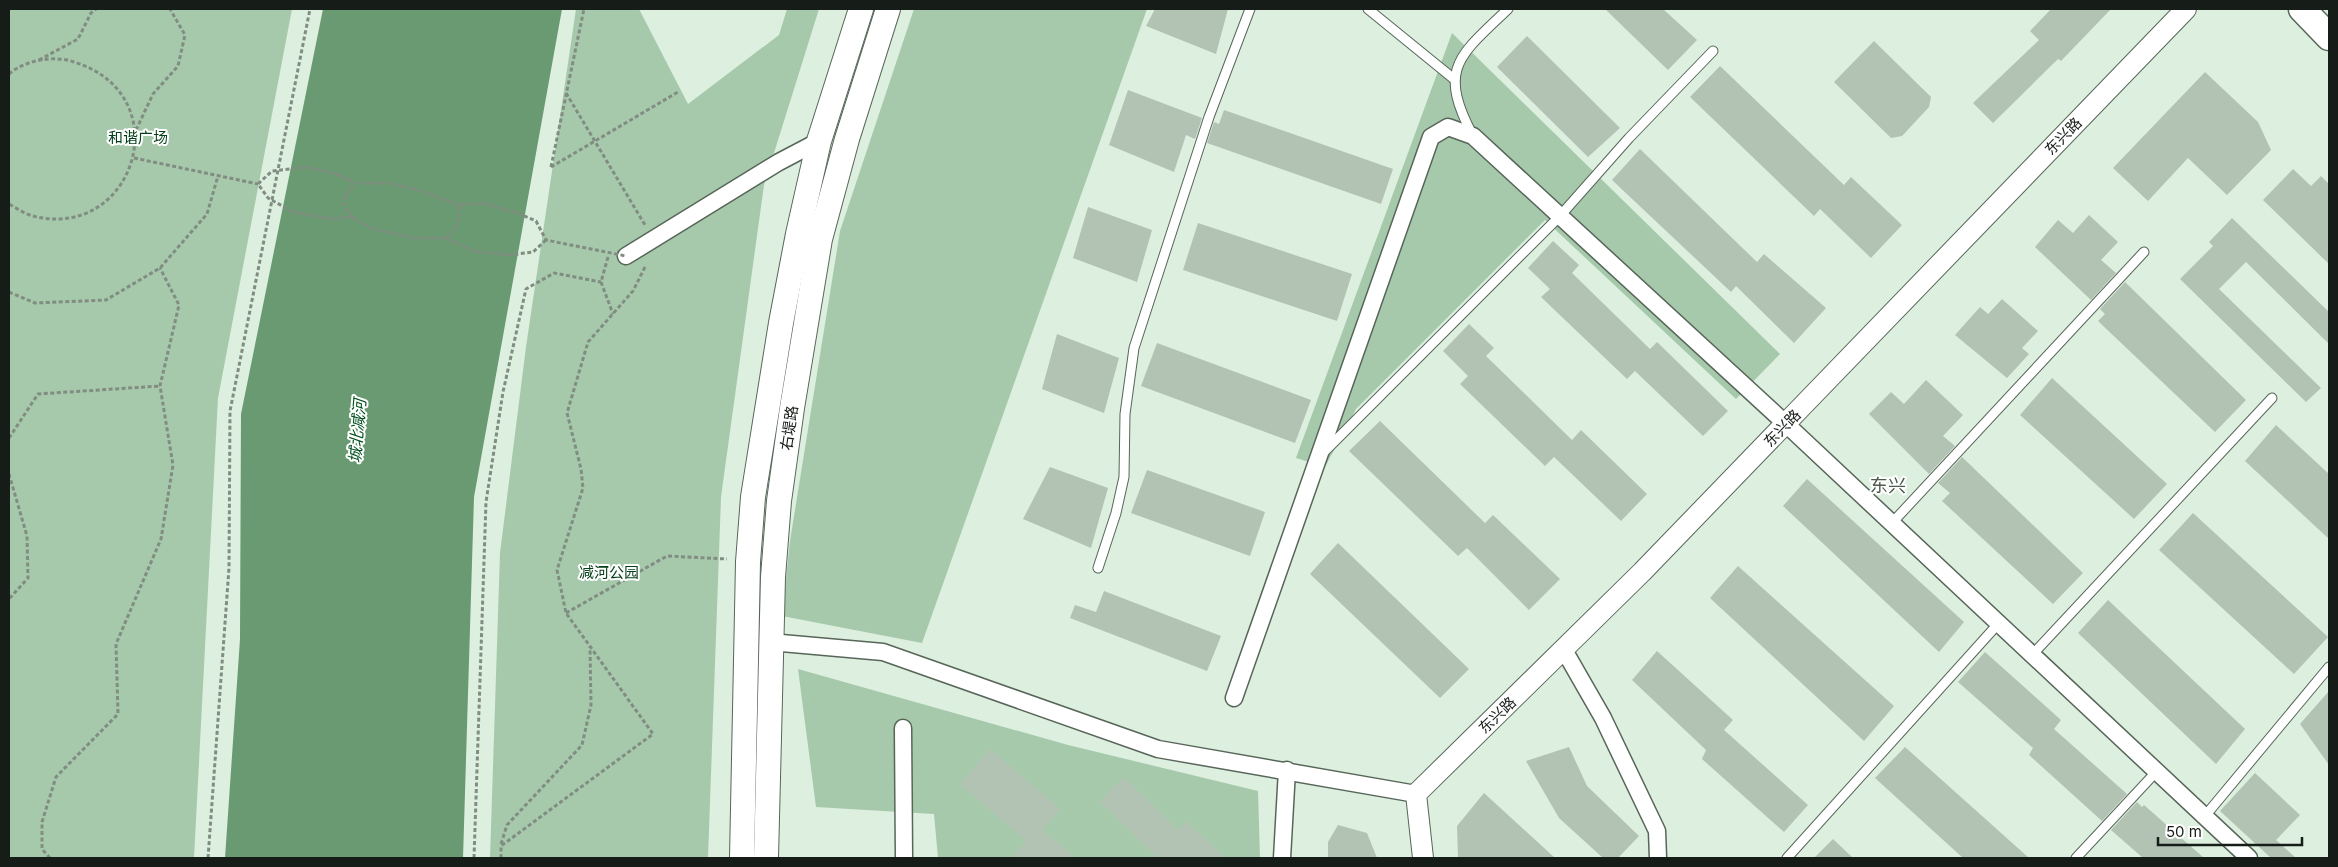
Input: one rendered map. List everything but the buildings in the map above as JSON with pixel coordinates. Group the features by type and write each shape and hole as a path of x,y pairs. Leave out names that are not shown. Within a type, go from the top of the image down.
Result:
{"main road":[{"name":"右堤路","path":"742,858 748,562 753,497 781,322 819,142 861,9"},
{"name":"右堤路","path":"766,858 773,577 780,501 803,333 818,249 847,139 888,9"},
{"path":"2302,9 2329,37"}],"street":[{"name":"东兴路","path":"1416,794 1564,650 1786,424 2186,9"},
{"path":"1234,698 1431,137 1448,128 1473,136 1786,424 2249,858"},
{"path":"618,255 653,238 779,162 819,142"},
{"path":"770,642 883,652 1158,749 1416,794 1423,858"},
{"path":"1564,650 1603,718 1657,830 1658,858"},
{"path":"903,728 904,858"},
{"path":"1282,858 1287,770"}],"lane":[{"path":"1098,568 1116,513 1124,477 1125,414 1134,348 1209,117 1250,9"},
{"path":"1368,9 1454,79"},
{"path":"1473,136 1461,112 1454,79 1459,62 1508,9"},
{"path":"1319,457 1560,216 1629,138 1712,51"},
{"path":"1891,524 2144,252"},
{"path":"2032,655 2272,398"},
{"path":"1787,858 1998,624"},
{"path":"2205,816 2329,667"},
{"path":"2076,858 2157,771"}],"path":[{"path":"9,74 78,39 91,13 96,9"},
{"path":"135,131 153,94 178,66 185,35 170,9"},
{"path":"208,858 229,568 230,411 310,9"},
{"path":"584,9 551,167 678,92"},
{"path":"9,204 32,216 58,219 83,214 106,202 123,182 134,158 135,131 128,105 113,83 91,67 66,59 39,60"},
{"path":"501,846 653,734 566,613 557,570 583,488 581,469 567,413 588,342 633,291 650,257 653,238 594,142 566,92"},
{"path":"134,158 258,184 268,198 293,212 331,219 352,217"},
{"path":"258,184 272,171 307,167 336,174 356,183 389,183 422,191 458,205 484,203 517,213 536,221 546,240"},
{"path":"9,292 35,303 106,300 160,268 207,214 218,176"},
{"path":"356,183 345,194 344,205 352,217 373,229 414,238 446,238 473,251 510,256 533,252 546,240"},
{"path":"446,238 456,229 460,219 458,205"},
{"path":"546,240 618,255 602,282 613,314"},
{"path":"50,858 42,849 42,822 56,778 118,714 116,644 161,539 174,465 160,386 179,305 160,268"},
{"path":"474,858 486,502 503,392 526,290 554,274 602,282"},
{"path":"9,438 38,394 160,386"},
{"path":"9,474 27,536 28,578 9,599"},
{"path":"566,613 667,556 718,558 748,562"},
{"path":"501,858 501,846 507,825 582,745 591,705 590,647"}],"green space":[{"name":"和谐广场","path":"9,9 292,9 218,398 194,858 9,858"},
{"name":"减河公园","path":"576,9 639,9 688,104 779,35 787,9 819,9 764,185 721,497 708,858 490,858 500,553 526,347"},
{"path":"914,9 1147,9 922,643 782,616 790,541 840,231"},
{"path":"1452,33 1780,354 1736,399 1545,220 1356,409 1325,467 1296,458"},
{"path":"798,669 1068,745 1258,791 1260,858 938,858 934,814 816,807"}],"water":[{"name":"城北减河","path":"323,9 562,9 474,497 463,858 225,858 240,639 241,414"}],"district":[{"name":"东兴","path":"1888,485"}]}
